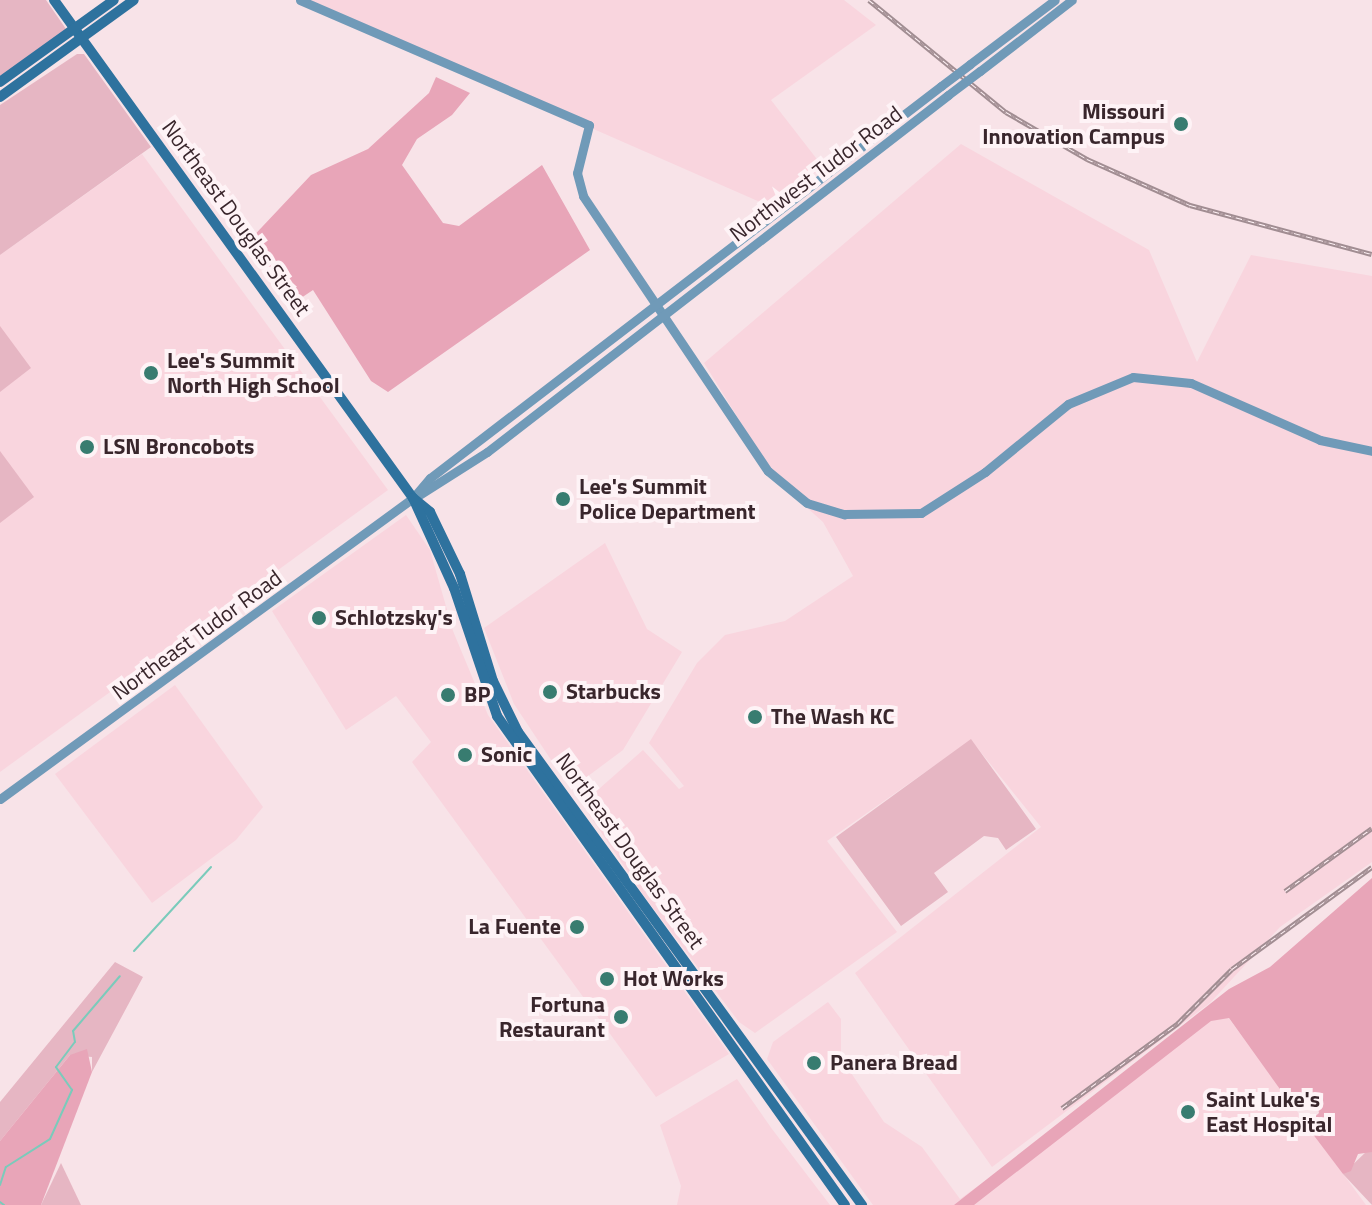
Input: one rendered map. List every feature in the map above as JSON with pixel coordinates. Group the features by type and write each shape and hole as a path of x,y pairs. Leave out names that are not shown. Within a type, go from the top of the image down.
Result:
{"main road":[{"name":"Northeast Douglas Street","path":"54,0 413,498 454,588 497,716 845,1205"},
{"path":"0,97 78,34 114,0"},
{"path":"0,82 134,0"},
{"name":"Northeast Douglas Street","path":"413,498 430,512 460,574 507,713 862,1205"},
{"path":"623,896 640,899"}],"street":[{"path":"300,0 589,125 577,173 583,196 768,471 796,497 844,514 921,513 985,472 1068,404 1133,377 1191,383 1320,440 1372,451"},
{"name":"Northwest Tudor Road","path":"582,376 787,219 945,91 970,64 1055,0"},
{"name":"Northwest Tudor Road","path":"615,335 777,211 945,91 980,71 1072,0"},
{"path":"777,211 787,219"},
{"name":"Northeast Tudor Road","path":"0,799 413,498 492,431 615,335"},
{"name":"Northeast Tudor Road","path":"413,498 487,452 582,376"},
{"path":"487,452 492,431"}],"shaded area":[{"path":"0,0 46,0 66,29 0,77"},
{"path":"299,0 844,0 876,25 771,100 823,167 769,206"},
{"path":"77,54 84,54 151,147 0,255 0,105"},
{"path":"436,77 470,93 452,115 417,139 402,165 443,223 459,226 542,165 590,250 388,392 371,381 313,290 292,304 247,243 311,175 368,149 429,93"},
{"path":"961,144 1149,250 1197,362 1251,255 1372,276 1372,862 1280,927 1210,1003 992,1167 855,973 1041,827 971,740 827,841 897,932 755,1033 739,1022 644,896 582,804 643,750 679,789 684,786 649,743 697,663 725,635 785,621 853,576 823,522 777,481 704,363"},
{"name":"Lee's Summit North High School","path":"142,154 388,490 0,772 0,255"},
{"path":"0,326 31,368 0,392"},
{"path":"0,451 34,497 0,523"},
{"path":"406,515 430,550 453,631 488,715 729,1054 656,1097 412,762 431,742 396,696 346,730 272,611"},
{"path":"605,543 647,629 682,652 623,750 576,785 565,781 514,704 484,628"},
{"path":"175,685 263,807 236,840 152,903 55,774"},
{"path":"971,739 1036,829 1006,850 998,838 984,836 934,873 948,892 901,926 836,837"},
{"path":"1372,878 1372,1152 1358,1154 1351,1171 1343,1174 1306,1125 1319,1113 1316,1099 1304,1104 1287,1099 1229,1018 1211,1021 974,1205 954,1205 1229,989 1270,967"},
{"path":"115,962 143,977 92,1072 92,1057 70,1055 0,1141 0,1102"},
{"name":"Saint Luke's East Hospital","path":"828,1002 841,1019 841,1058 884,1122 922,1147 960,1199 1222,1009 1366,1205 873,1205 767,1059 773,1042"},
{"path":"87,1049 92,1072 41,1205 0,1205 0,1141 70,1055"},
{"path":"737,1079 830,1205 677,1205 681,1186 660,1125"},
{"path":"1368,1150 1372,1152 1372,1205 1343,1174"},
{"path":"61,1163 81,1205 41,1205"}],"waterway":[{"path":"134,951 211,867"},
{"path":"0,1185 6,1167 50,1139 72,1090 56,1067 75,1042 73,1031 120,976"},
{"path":"0,1202 4,1205"}],"railway":[{"path":"869,0 1006,112 1087,159 1190,205 1372,254"},
{"path":"1285,891 1372,828"},
{"path":"1062,1108 1178,1023 1232,969 1372,867"}],"place":[{"name":"Missouri Innovation Campus","path":"1181,124"},
{"name":"Lee's Summit North High School","path":"151,373"},
{"name":"LSN Broncobots","path":"87,447"},
{"name":"Lee's Summit Police Department","path":"563,499"},
{"name":"Schlotzsky's","path":"319,618"},
{"name":"Starbucks","path":"550,692"},
{"name":"BP","path":"448,695"},
{"name":"The Wash KC","path":"755,717"},
{"name":"Sonic","path":"465,755"},
{"name":"La Fuente","path":"577,927"},
{"name":"Hot Works","path":"607,979"},
{"name":"Fortuna Restaurant","path":"621,1017"},
{"name":"Panera Bread","path":"814,1063"},
{"name":"Saint Luke's East Hospital","path":"1188,1112"}]}
